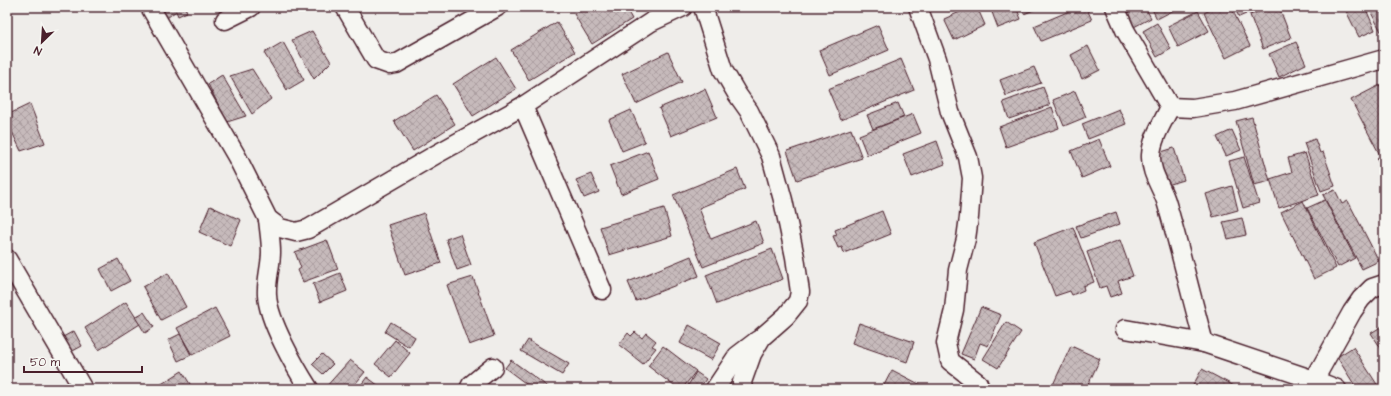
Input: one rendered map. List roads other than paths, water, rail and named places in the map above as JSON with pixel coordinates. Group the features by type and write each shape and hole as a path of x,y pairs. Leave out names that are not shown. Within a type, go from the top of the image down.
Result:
{"street":[{"path":"150,7 237,157 268,219 271,253 267,296 271,316 282,341 309,389"},
{"path":"226,20 251,7"},
{"path":"345,7 376,60 390,65 396,64 497,7"},
{"path":"268,219 280,228 296,232 308,230 435,155 523,106 651,22 684,7"},
{"path":"703,7 723,70 749,111 771,156 795,257 800,292 798,301 786,316 762,338 737,356 715,389"},
{"path":"918,7 937,59 950,112 968,157 972,178 966,239 958,270 954,310 946,343 950,361 978,383 980,389"},
{"path":"1115,7 1125,30 1170,107"},
{"path":"1170,107 1193,108 1235,101 1384,59"},
{"path":"523,106 602,290"},
{"path":"1170,107 1153,142 1151,156 1156,180 1164,194 1177,239 1204,343"},
{"path":"271,253 296,232"},
{"path":"10,266 83,389"},
{"path":"1312,384 1361,299 1372,288 1384,284"},
{"path":"1125,329 1204,343 1312,384 1336,389"},
{"path":"743,389 742,382 752,354 762,338"},
{"path":"469,389 471,385 493,367"}]}
